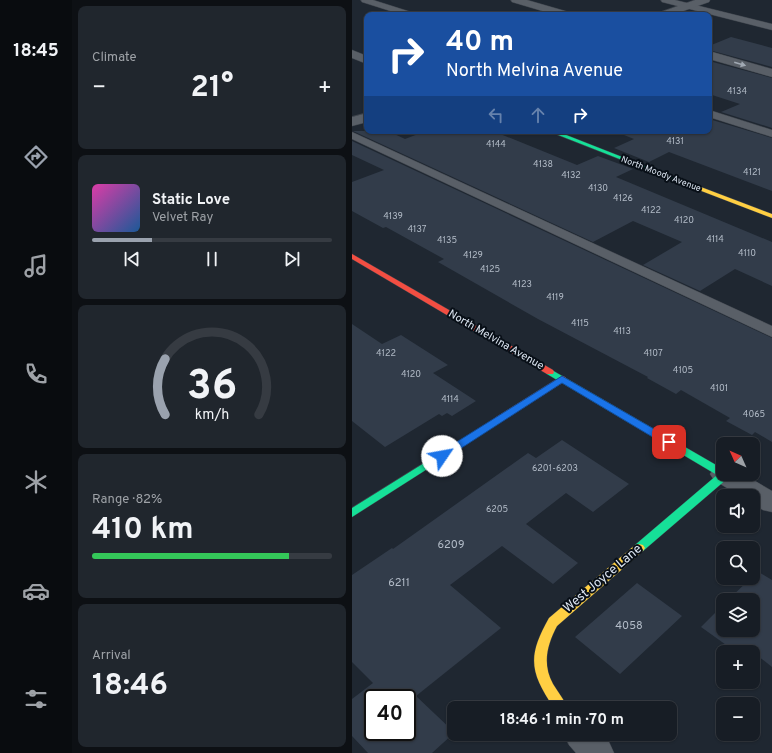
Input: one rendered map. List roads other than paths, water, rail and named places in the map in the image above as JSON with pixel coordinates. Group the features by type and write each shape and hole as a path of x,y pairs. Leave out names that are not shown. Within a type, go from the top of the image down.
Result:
{"street":[{"path":"516,0 558,12"},
{"path":"671,12 705,0"},
{"path":"352,54 364,59"},
{"path":"712,56 772,73"},
{"path":"352,122 364,118"},
{"name":"North Moody Avenue","path":"559,134 772,216"},
{"name":"North Melvina Avenue","path":"352,256 716,469"},
{"path":"352,513 562,379"},
{"name":"West Joyce Lane","path":"556,701 547,687 538,668 544,635 553,622 716,481"},
{"name":"North Melvina Avenue","path":"736,481 772,503"},
{"path":"587,741 597,753"}],"lane":[{"path":"365,0 402,12"},
{"path":"665,0 772,27"},
{"path":"712,114 772,134"},
{"path":"352,135 772,332"}]}
